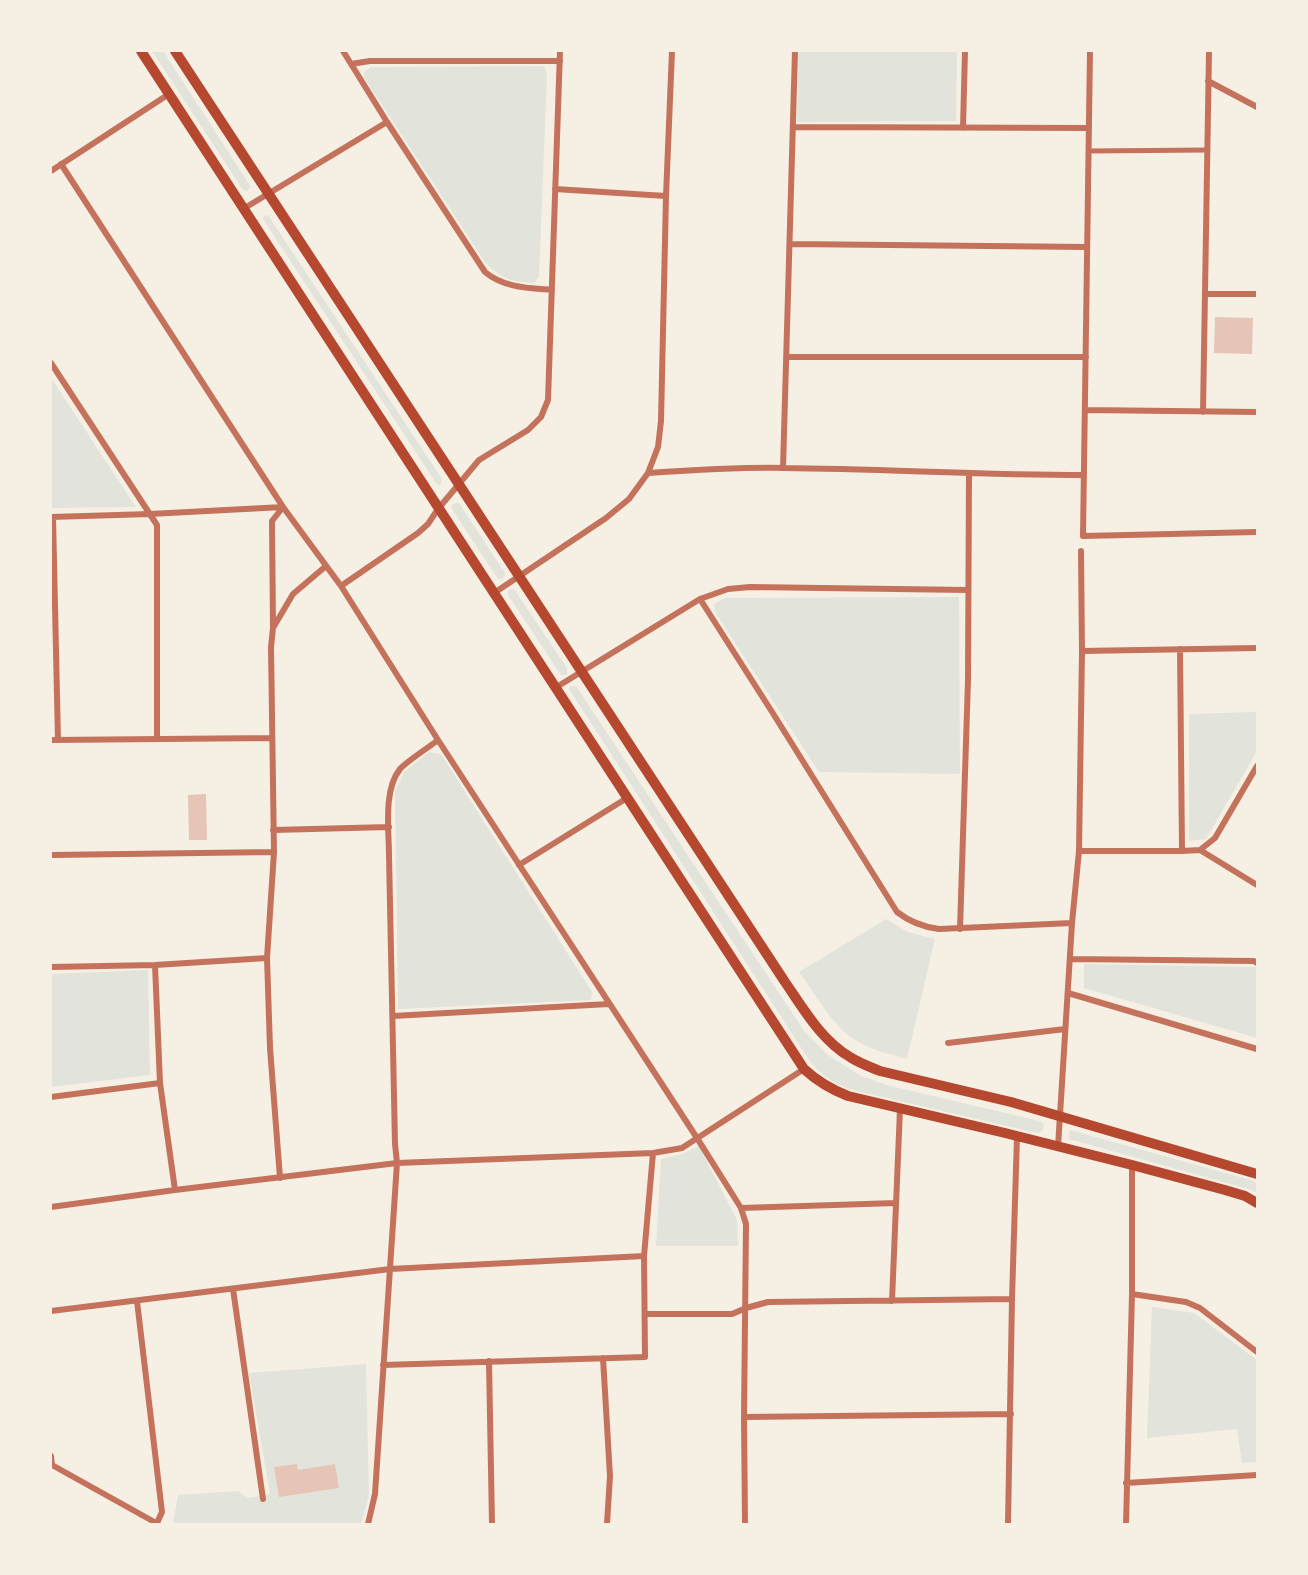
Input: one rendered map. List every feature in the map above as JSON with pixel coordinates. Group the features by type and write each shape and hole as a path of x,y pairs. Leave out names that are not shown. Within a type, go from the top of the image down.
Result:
{"main road":[{"path":"141,51 804,1069 831,1090 848,1096 1132,1165 1245,1196 1257,1203"},
{"path":"175,51 785,981 815,1025 835,1047 849,1057 880,1071 1060,1116 1257,1174"}],"street":[{"path":"343,51 485,272 495,280 519,287 552,290"},
{"path":"341,586 418,533 428,524 479,460 528,430 541,417 548,400 560,51"},
{"path":"493,593 629,499 648,473 658,447 661,421 672,51"},
{"path":"783,468 795,51"},
{"path":"963,128 965,51"},
{"path":"1090,51 1083,536 1257,532"},
{"path":"1203,411 1209,51"},
{"path":"351,64 370,61 560,61"},
{"path":"1208,81 1257,107"},
{"path":"51,171 169,94"},
{"path":"243,209 387,122"},
{"path":"794,127 1089,128"},
{"path":"1089,151 1207,150"},
{"path":"61,164 283,507 341,586 741,1208 746,1224 745,1524"},
{"path":"555,189 666,196"},
{"path":"790,244 1087,247"},
{"path":"1205,294 1257,294"},
{"path":"787,357 1086,357"},
{"path":"51,363 157,525 157,739"},
{"path":"1085,410 1257,412"},
{"path":"648,473 707,469 783,468 1084,475"},
{"path":"960,929 967,692 969,474"},
{"path":"272,738 54,740 52,517 283,507"},
{"path":"280,1178 270,1048 267,958 274,852 272,521 283,507"},
{"path":"1058,1147 1072,923 1079,851 1081,551"},
{"path":"273,628 293,594 326,566"},
{"path":"555,689 700,599 728,589 750,587 968,590"},
{"path":"700,599 897,912 910,921 939,929 1072,923"},
{"path":"1082,651 1257,648"},
{"path":"1180,650 1182,851"},
{"path":"368,1524 375,1494 397,1163 394,1144 389,827 391,788 400,769 438,740"},
{"path":"1079,851 1200,849 1215,838 1257,766"},
{"path":"519,865 627,798"},
{"path":"273,830 389,827"},
{"path":"1200,849 1257,885"},
{"path":"51,855 274,852"},
{"path":"51,967 156,965 267,958"},
{"path":"1070,959 1256,959"},
{"path":"156,965 160,1083 175,1190"},
{"path":"1068,993 1257,1049"},
{"path":"393,1016 609,1004"},
{"path":"948,1043 1065,1029"},
{"path":"51,1207 397,1163 653,1153 681,1148 804,1069"},
{"path":"51,1097 160,1083"},
{"path":"892,1301 900,1109"},
{"path":"1008,1524 1017,1136"},
{"path":"383,1365 644,1358 646,1356 644,1256 653,1153"},
{"path":"1126,1524 1132,1294 1132,1165"},
{"path":"741,1208 896,1203"},
{"path":"51,1311 390,1269 644,1256"},
{"path":"233,1289 263,1499"},
{"path":"1132,1294 1194,1304 1257,1352"},
{"path":"645,1314 732,1314 768,1302 1012,1299"},
{"path":"51,1456 51,1465 158,1524 162,1512 137,1300"},
{"path":"603,1358 610,1476 607,1524"},
{"path":"489,1361 492,1524"},
{"path":"744,1417 1011,1414"},
{"path":"1126,1483 1257,1475"}],"shaded area":[{"path":"152,51 163,51 251,187 247,191 243,190"},
{"path":"798,51 957,51 956,121 797,122"},
{"path":"544,66 547,74 539,277 534,283 507,278 497,273 485,262 363,76 365,71 371,67"},
{"path":"268,215 442,479 439,485 263,219"},
{"path":"51,378 136,507 51,508"},
{"path":"455,503 459,503 505,573 502,579 498,579 452,509"},
{"path":"514,589 567,668 567,675 561,675 508,595 508,590"},
{"path":"959,597 960,774 819,772 715,612 714,604 725,598"},
{"path":"570,686 576,686 804,1031 828,1055 861,1076 890,1086 1040,1121 1044,1125 1043,1131 1037,1133 856,1091 824,1076 809,1060 569,689"},
{"path":"1257,712 1257,751 1206,839 1189,841 1189,714"},
{"path":"429,752 441,754 592,992 591,1000 398,1009 395,791 404,772"},
{"path":"886,919 908,932 935,939 907,1059 867,1046 846,1033 831,1018 799,972"},
{"path":"1084,964 1256,967 1257,1038 1084,988"},
{"path":"148,970 150,1075 51,1087 51,974"},
{"path":"1070,1130 1251,1180 1257,1183 1257,1193 1069,1139"},
{"path":"699,1146 737,1220 738,1246 656,1246 661,1159 682,1154"},
{"path":"1152,1307 1194,1313 1257,1360 1257,1462 1242,1463 1237,1429 1147,1438"},
{"path":"366,1364 369,1495 361,1524 173,1524 178,1495 238,1491 248,1498 270,1494 249,1373"}],"building":[{"path":"1215,317 1253,318 1252,354 1214,353"},
{"path":"206,794 207,840 189,840 188,795"},
{"path":"297,1464 298,1470 335,1464 339,1488 279,1497 274,1467"}]}
